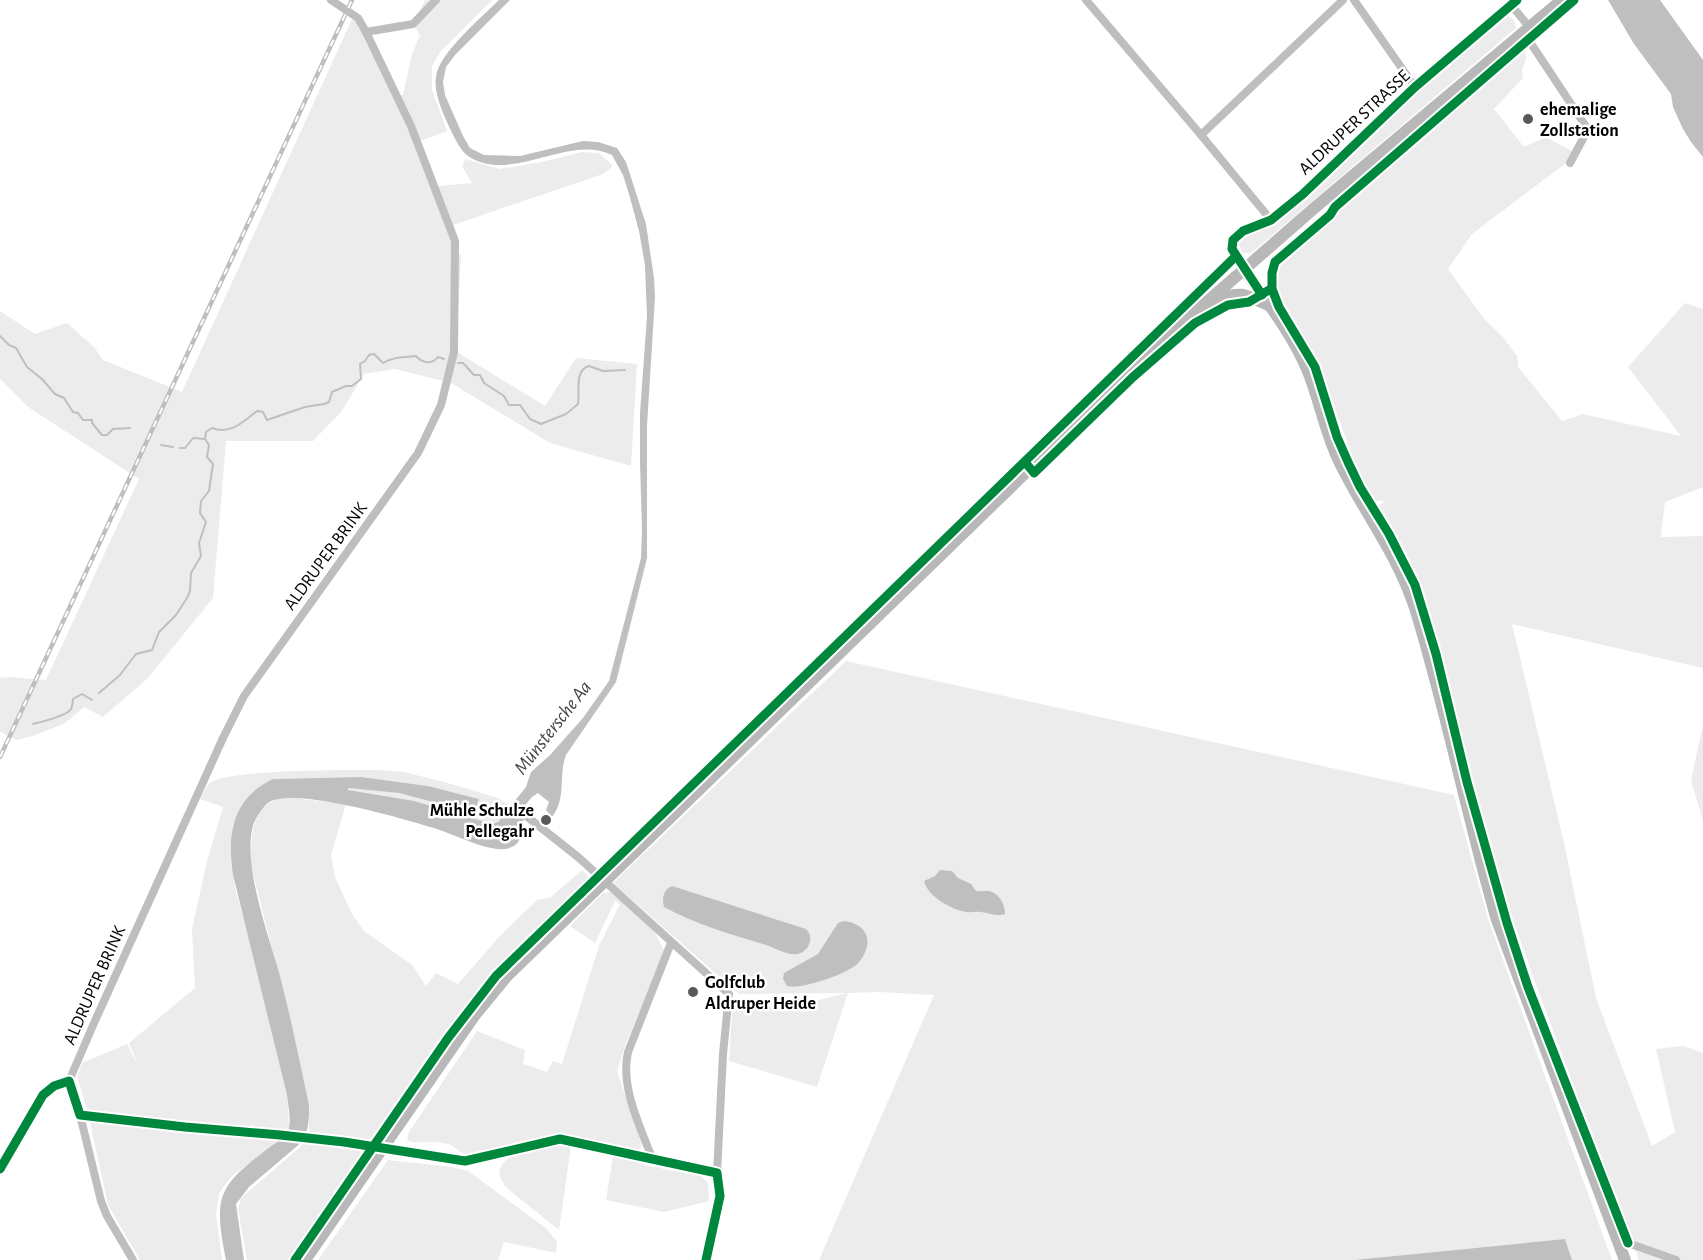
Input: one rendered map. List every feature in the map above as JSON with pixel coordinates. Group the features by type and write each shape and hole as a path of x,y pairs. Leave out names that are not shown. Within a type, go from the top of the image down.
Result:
{"main road":[{"path":"305,1260 489,996 605,880 1153,349 1562,0"},
{"path":"1244,269 1291,339 1306,367 1339,460 1395,559 1408,590 1428,654 1480,863 1497,920 1625,1260"},
{"path":"1203,304 1238,293 1247,294 1269,306"}],"street":[{"name":"ALDRUPER BRINK","path":"69,1081 244,696 418,453 441,405 454,352 454,241 411,126 366,32 358,18 331,0"},
{"path":"366,32 413,24 436,0"},
{"path":"1086,0 1271,220"},
{"path":"1201,135 1343,0"},
{"name":"ALDRUPER STRASSE","path":"1354,0 1414,87"},
{"name":"ALDRUPER STRASSE","path":"1244,269 1232,249 1233,240 1243,231 1271,220 1303,194 1414,87 1515,3 1527,30 1585,125 1585,135 1570,163"},
{"path":"525,815 605,880 729,994 723,1054 717,1173 720,1196 706,1260"},
{"path":"652,1158 633,1104 625,1064 671,942"},
{"path":"0,1168 43,1095 54,1086 69,1081 80,1115 101,1201 107,1216 133,1260"},
{"path":"383,1147 465,1161 560,1139 717,1173"},
{"path":"1620,1246 1628,1243 1676,1260"}],"shaded area":[{"path":"425,0 492,0 440,52 432,66 432,90 447,131 420,141 400,95 403,95 412,54 420,35 413,24"},
{"path":"499,0 510,0 455,55 446,67 443,82 445,95 470,148 484,155 520,156 583,141 598,142 617,148 626,162 646,224 655,297 647,426 647,558 616,682 566,755 557,810 552,817 546,810 549,802 538,793 532,797 522,809 524,811 522,832 514,846 503,849 490,848 402,819 350,806 299,798 280,799 268,803 258,815 253,826 250,846 254,883 292,1024 309,1105 309,1119 303,1141 249,1187 236,1204 244,1260 226,1260 220,1220 220,1206 224,1194 239,1172 284,1136 288,1131 290,1120 287,1095 233,875 232,832 241,807 259,787 273,779 361,777 428,786 479,799 474,813 399,793 348,788 348,790 414,801 492,824 498,822 526,787 531,772 550,755 583,718 609,681 641,558 640,413 647,316 645,265 639,231 623,175 612,155 595,150 558,153 521,163 502,165 485,163 468,156 454,136 437,95 436,77 444,58 462,36"},
{"path":"1608,0 1660,0 1703,60 1703,157 1683,129 1673,107 1671,94 1634,44"},
{"path":"1508,16 1514,20 1516,28 1250,254 1242,252 1239,244 1246,237 1265,229 1286,215 1414,96"},
{"path":"352,19 361,26 409,127 453,240 454,254 461,255 456,357 457,352 545,406 576,358 637,364 631,466 550,443 451,383 395,369 364,374 342,411 313,441 226,441 213,598 148,678 103,717 84,707 64,724 32,736 17,740 0,732 0,678 46,680 139,479 28,407 0,379 0,311 35,334 67,323 94,347 103,360 182,392"},
{"path":"1522,49 1527,57 1522,69 1523,78 1494,109 1524,147 1546,137 1572,151 1566,163 1472,234 1448,269 1485,320 1502,336 1517,356 1518,367 1562,421 1583,414 1681,436 1628,367 1685,303 1703,309 1703,487 1665,502 1661,537 1703,536 1703,668 1512,624 1564,843 1596,998 1652,1146 1675,1132 1656,1049 1684,1046 1703,1053 1703,1260 1639,1260 1499,879 1430,619 1410,566 1377,507 1385,501 1374,501 1354,461 1322,372 1303,335 1284,308 1277,291 1276,276 1284,259 1360,189 1482,86"},
{"path":"582,152 599,153 613,166 603,174 453,225 438,186 472,183 462,166 465,159 500,169"},
{"path":"846,661 1454,795 1488,919 1612,1260 1572,1260 1565,1239 1354,1260 819,1260 934,995 848,993 817,1087 729,1061 732,1013 739,1005 788,1008 846,993 739,994 613,883"},
{"path":"1703,724 1703,820 1691,781"},
{"path":"290,771 404,772 444,782 500,799 509,805 498,822 492,824 414,802 348,790 348,788 399,793 474,813 479,799 428,786 361,777 273,779 233,826 231,863 236,893 253,952 287,1095 289,1126 281,1139 232,1176 219,1193 216,1214 222,1260 140,1260 108,1205 88,1113 77,1077 82,1063 127,1044 139,1068 129,1043 195,988 192,929 207,861 223,807 200,799 210,783 221,778"},
{"path":"284,797 346,804 331,855 335,877 352,914 364,931 412,965 426,986 436,973 458,984 499,937 537,900 551,897 582,870 591,879 493,974 445,1037 291,1260 247,1260 238,1209 241,1198 300,1147 309,1136 309,1105 297,1048 251,865 251,843 255,823 264,807"},
{"path":"940,870 952,871 958,878 971,884 976,891 995,893 1002,901 1005,914 966,912 935,897 924,881 935,876"},
{"path":"672,886 806,929 810,936 809,945 805,951 789,954 688,919 664,907 664,895"},
{"path":"612,892 653,929 665,952 626,1043 617,1071 641,1148 636,1151 565,1135 555,1135 467,1155 447,1144 407,1140 409,1132 477,1031 525,1050 523,1064 547,1072 553,1061 562,1064 599,946 620,904 615,901 595,943 570,926 603,893"},
{"path":"844,921 859,926 866,935 867,947 860,961 847,971 826,979 794,987 787,986 783,979 784,973 818,954 838,923"},
{"path":"560,1144 571,1146 559,1230 508,1189 501,1178 500,1168 515,1155 527,1150"},
{"path":"613,1156 701,1176 708,1183 709,1201 664,1212 606,1200"},
{"path":"388,1160 468,1171 547,1229 557,1242 556,1253 504,1242 498,1260 318,1260"},
{"path":"1565,1239 1572,1260 1354,1260"}],"waterway":[{"path":"0,336 16,348 27,367 55,394 64,398 73,412 78,413 83,420 92,420 102,435 107,435 113,429 130,428"},
{"path":"99,693 120,675 136,654 152,650 159,632 176,615 190,591 191,573 201,556 199,543 206,522 200,513 201,501 209,491 213,464 207,457 209,445 205,439 206,432 212,428 230,429 257,411 263,412 267,420 305,407 329,402 332,392 352,386 361,379 360,364 369,355 374,354 383,363 395,358 416,356 427,362 438,357 444,359"},
{"path":"458,363 463,363 474,375 480,375 484,383 504,396 509,405 520,405 530,419 541,424 566,414 578,404 579,377 584,368 589,366 603,371 625,370"},
{"path":"180,448 185,448 193,438 205,439"},
{"path":"161,445 173,447"},
{"path":"33,724 69,712 73,699 82,694 92,700"}],"railway":[{"path":"0,757 352,0"}],"cycle path":[{"path":"1262,295 1232,249 1233,240 1243,231 1271,220 1303,194 1415,87 1517,0"},
{"path":"1574,0 1335,207 1330,215 1275,262 1272,289 1279,307 1315,367 1337,437 1360,487 1389,534 1415,585 1436,654 1467,782 1507,923 1528,987 1628,1243"},
{"path":"295,1260 448,1038 496,976 1236,256"},
{"path":"1025,462 1034,473 1133,377 1195,323 1228,305 1249,302 1269,290"},
{"path":"0,1169 43,1095 54,1086 69,1081 80,1115 344,1142 465,1161 560,1139 717,1173 720,1196 706,1260"}],"place":[{"name":"ehemalige Zollstation","path":"1528,119"},
{"name":"Mühle Schulze Pellegahr","path":"546,820"},
{"name":"Golfclub Aldruper Heide","path":"693,992"}],"water label":[{"name":"Münstersche Aa","path":"552,727"}]}
